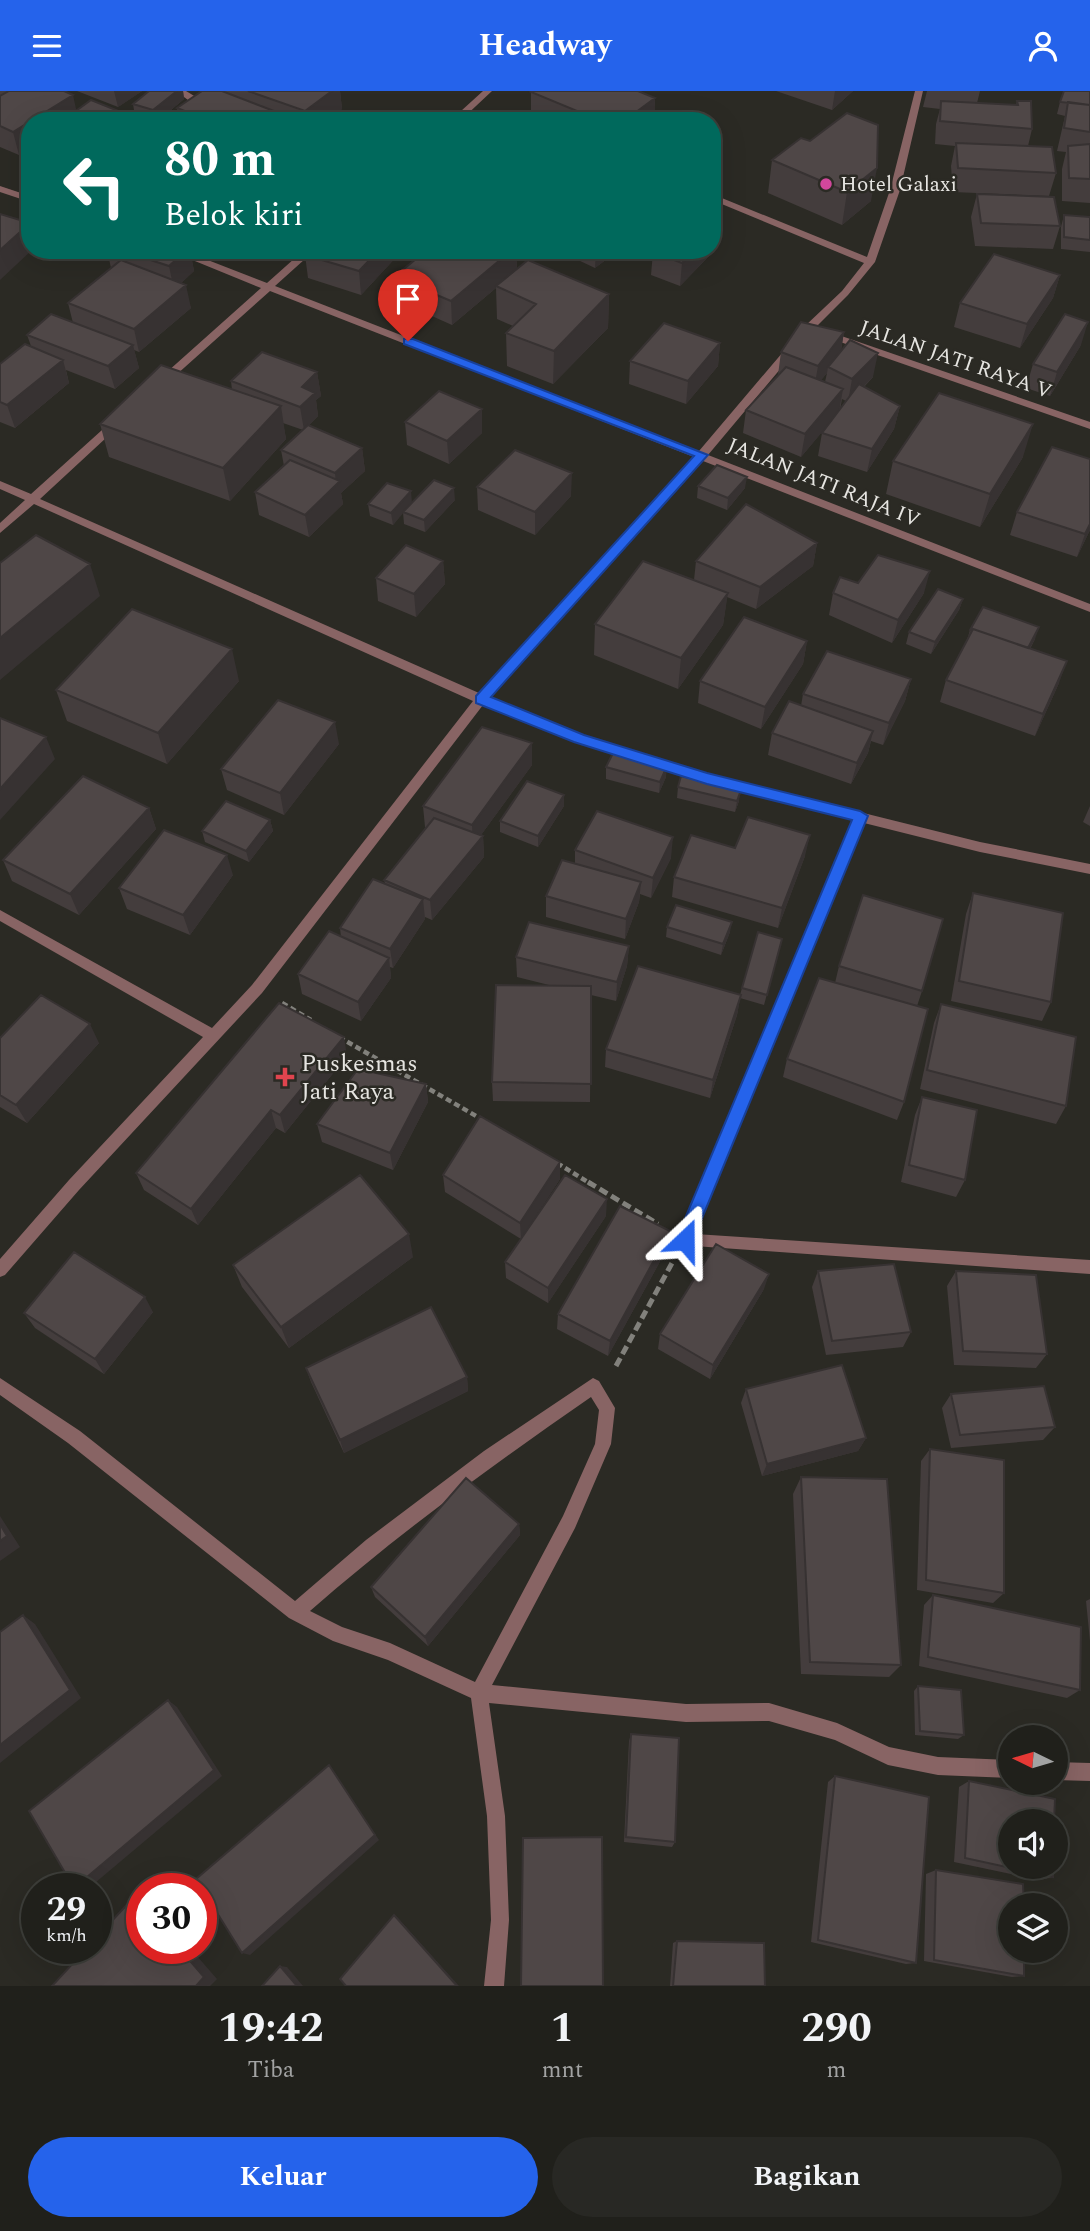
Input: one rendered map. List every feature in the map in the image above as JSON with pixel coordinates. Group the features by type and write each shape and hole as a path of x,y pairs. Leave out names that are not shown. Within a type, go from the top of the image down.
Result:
{"street":[{"path":"180,91 193,99 191,105 181,112"},
{"path":"464,112 488,91"},
{"path":"0,1269 212,1034 257,989 481,699 702,455 809,328 845,293 870,262 895,190 919,91"},
{"path":"0,189 21,196"},
{"path":"721,201 870,262"},
{"name":"JALAN JATI RAJA IV","path":"196,259 1090,608"},
{"path":"153,390 300,259"},
{"name":"JALAN JATI RAYA V","path":"809,328 1090,426"},
{"path":"0,529 123,417"},
{"path":"0,485 481,699 579,738 707,779 980,846 1090,869"},
{"path":"860,816 685,1240 1090,1267"},
{"path":"0,915 212,1034"},
{"path":"0,1386 74,1437 295,1612 340,1635 390,1652 479,1693 686,1713 769,1712 837,1732 888,1756 938,1766 998,1768"},
{"path":"295,1612 372,1546 447,1489 593,1386 607,1408 603,1444 569,1522 479,1693 496,1816 500,1920 494,1986"},
{"path":"1068,1771 1090,1772"}],"path":[{"path":"257,989 322,1027"},
{"path":"333,1033 486,1122"},
{"path":"546,1156 685,1240 631,1344 608,1375 593,1386"}],"building":[{"path":"9,91 64,91 73,95 45,112 21,112 21,127 13,132 0,126 0,96"},
{"path":"149,91 177,91 153,110 133,104"},
{"path":"202,91 222,91 277,112 187,112 177,108"},
{"path":"248,91 332,91 305,111"},
{"path":"638,91 655,98 636,112 579,112 531,92"},
{"path":"1064,91 1090,91 1090,105 1060,102"},
{"path":"91,100 121,112 74,112"},
{"path":"941,101 1018,105 1017,101 1031,101 1032,129 940,121"},
{"path":"1068,102 1090,105 1090,132 1064,128"},
{"path":"847,113 878,125 877,168 847,192 772,160 801,138 810,141"},
{"path":"956,143 1052,147 1056,173 958,168"},
{"path":"1090,144 1090,179 1069,178 1068,146"},
{"path":"977,194 1054,197 1060,226 981,223"},
{"path":"0,214 21,220 21,231 0,250"},
{"path":"1064,215 1090,217 1090,240 1064,237"},
{"path":"994,254 1060,275 1027,324 960,303"},
{"path":"148,259 177,259 169,266"},
{"path":"318,259 370,259 359,271"},
{"path":"416,259 501,259 451,301 394,277"},
{"path":"121,260 186,285 134,329 68,303"},
{"path":"528,260 609,294 554,351 506,333 536,304 496,286"},
{"path":"51,314 133,345 108,366 27,335"},
{"path":"1065,314 1088,322 1057,372 1033,364"},
{"path":"801,322 844,332 818,366 781,352"},
{"path":"664,323 720,343 688,381 630,361"},
{"path":"850,340 878,353 852,379 828,367"},
{"path":"25,344 63,360 7,405 0,402 0,364"},
{"path":"262,352 317,372 302,387 315,393 300,407 231,381"},
{"path":"161,365 281,406 223,468 100,424"},
{"path":"786,367 843,389 805,434 746,410"},
{"path":"859,384 900,406 872,449 822,433"},
{"path":"439,391 482,409 447,441 405,422"},
{"path":"939,393 1033,424 990,494 893,461"},
{"path":"308,425 362,448 335,473 281,450"},
{"path":"1052,447 1090,459 1090,524 1085,534 1017,512"},
{"path":"515,450 572,473 535,512 477,487"},
{"path":"290,460 340,481 305,515 255,492"},
{"path":"717,465 747,477 728,498 698,486"},
{"path":"434,480 454,488 424,520 403,512"},
{"path":"387,483 411,491 391,513 368,504"},
{"path":"746,504 817,543 760,587 696,561"},
{"path":"36,535 90,564 0,638 0,563"},
{"path":"406,545 443,561 414,594 376,578"},
{"path":"878,555 930,571 898,620 833,593 840,577 858,583"},
{"path":"643,561 728,593 681,658 595,624"},
{"path":"938,589 963,599 935,642 909,632"},
{"path":"983,607 1039,627 1028,648 970,630"},
{"path":"132,609 232,649 158,733 56,690"},
{"path":"744,617 807,641 765,707 700,681"},
{"path":"973,629 1067,661 1043,714 946,680"},
{"path":"827,651 911,679 889,723 803,694"},
{"path":"278,700 335,722 280,793 221,769"},
{"path":"789,701 873,731 857,763 772,733"},
{"path":"0,718 46,737 0,789"},
{"path":"482,727 532,743 472,825 423,806"},
{"path":"614,751 667,766 660,782 606,767"},
{"path":"83,776 149,808 70,894 3,860"},
{"path":"681,776 741,790 737,801 678,787"},
{"path":"527,781 564,795 538,836 500,821"},
{"path":"226,801 270,820 246,851 202,831"},
{"path":"597,811 673,837 653,878 575,850"},
{"path":"748,817 810,835 782,908 674,877 691,835 735,848"},
{"path":"434,818 483,836 430,900 384,880"},
{"path":"164,830 227,855 183,915 119,888"},
{"path":"562,860 641,882 626,919 546,896"},
{"path":"373,879 423,899 390,949 340,928"},
{"path":"973,893 1063,913 1051,1002 959,981"},
{"path":"863,895 943,919 922,991 839,966"},
{"path":"676,905 732,922 723,944 667,927"},
{"path":"529,922 629,946 617,982 516,957"},
{"path":"329,931 389,958 358,1002 298,974"},
{"path":"758,932 782,939 767,995 742,988"},
{"path":"638,966 741,995 713,1080 606,1049"},
{"path":"819,978 928,1009 904,1102 787,1059"},
{"path":"496,985 591,986 591,1084 492,1082"},
{"path":"41,995 90,1024 16,1105 0,1095 0,1038"},
{"path":"279,1003 344,1037 280,1115 271,1110 191,1209 136,1173"},
{"path":"941,1004 1076,1037 1066,1106 927,1070"},
{"path":"358,1069 426,1084 390,1153 317,1124"},
{"path":"922,1097 977,1110 965,1180 909,1165"},
{"path":"480,1116 560,1162 520,1223 443,1175"},
{"path":"360,1175 409,1234 281,1327 233,1265"},
{"path":"565,1175 607,1199 548,1288 505,1262"},
{"path":"620,1206 670,1231 610,1341 558,1314"},
{"path":"716,1244 769,1274 713,1365 660,1334"},
{"path":"74,1252 145,1297 95,1359 24,1313"},
{"path":"894,1264 911,1332 832,1341 818,1271"},
{"path":"956,1271 1036,1275 1047,1354 963,1351"},
{"path":"431,1307 467,1377 340,1440 306,1368"},
{"path":"842,1365 866,1438 767,1464 746,1389"},
{"path":"1044,1386 1055,1427 960,1435 951,1394"},
{"path":"930,1449 1004,1460 1004,1593 926,1580"},
{"path":"801,1477 887,1479 901,1665 810,1662"},
{"path":"466,1478 519,1524 425,1637 371,1587"},
{"path":"0,1524 7,1536 0,1541"},
{"path":"933,1595 1081,1627 1080,1690 928,1657"},
{"path":"23,1615 70,1690 0,1745 0,1632"},
{"path":"918,1686 961,1690 964,1735 920,1731"},
{"path":"168,1700 214,1770 92,1873 65,1873 29,1811"},
{"path":"631,1734 679,1738 675,1842 626,1837"},
{"path":"329,1765 375,1835 242,1953 217,1913 217,1873 203,1873"},
{"path":"835,1776 929,1797 916,1963 818,1940"},
{"path":"969,1781 998,1787 998,1795 1036,1795 1055,1799 1055,1809 998,1809 998,1865 965,1858"},
{"path":"602,1837 603,1986 521,1986 523,1838"},
{"path":"936,1870 1023,1884 1023,1893 998,1893 998,1963 1024,1963 1024,1976 934,1960"},
{"path":"126,1906 126,1964 193,1964 204,1977 196,1986 52,1986 72,1964 112,1964 112,1921"},
{"path":"394,1915 457,1986 346,1986 340,1979"},
{"path":"677,1941 764,1943 765,1986 673,1986"},
{"path":"280,1966 297,1986 262,1986"}],"place":[{"name":"Hotel Galaxi","path":"826,184"},
{"name":"Puskesmas Jati Raya","path":"285,1077"}],"route":[{"path":"408,341 702,455 481,699 579,738 707,779 860,816 685,1240"}]}
